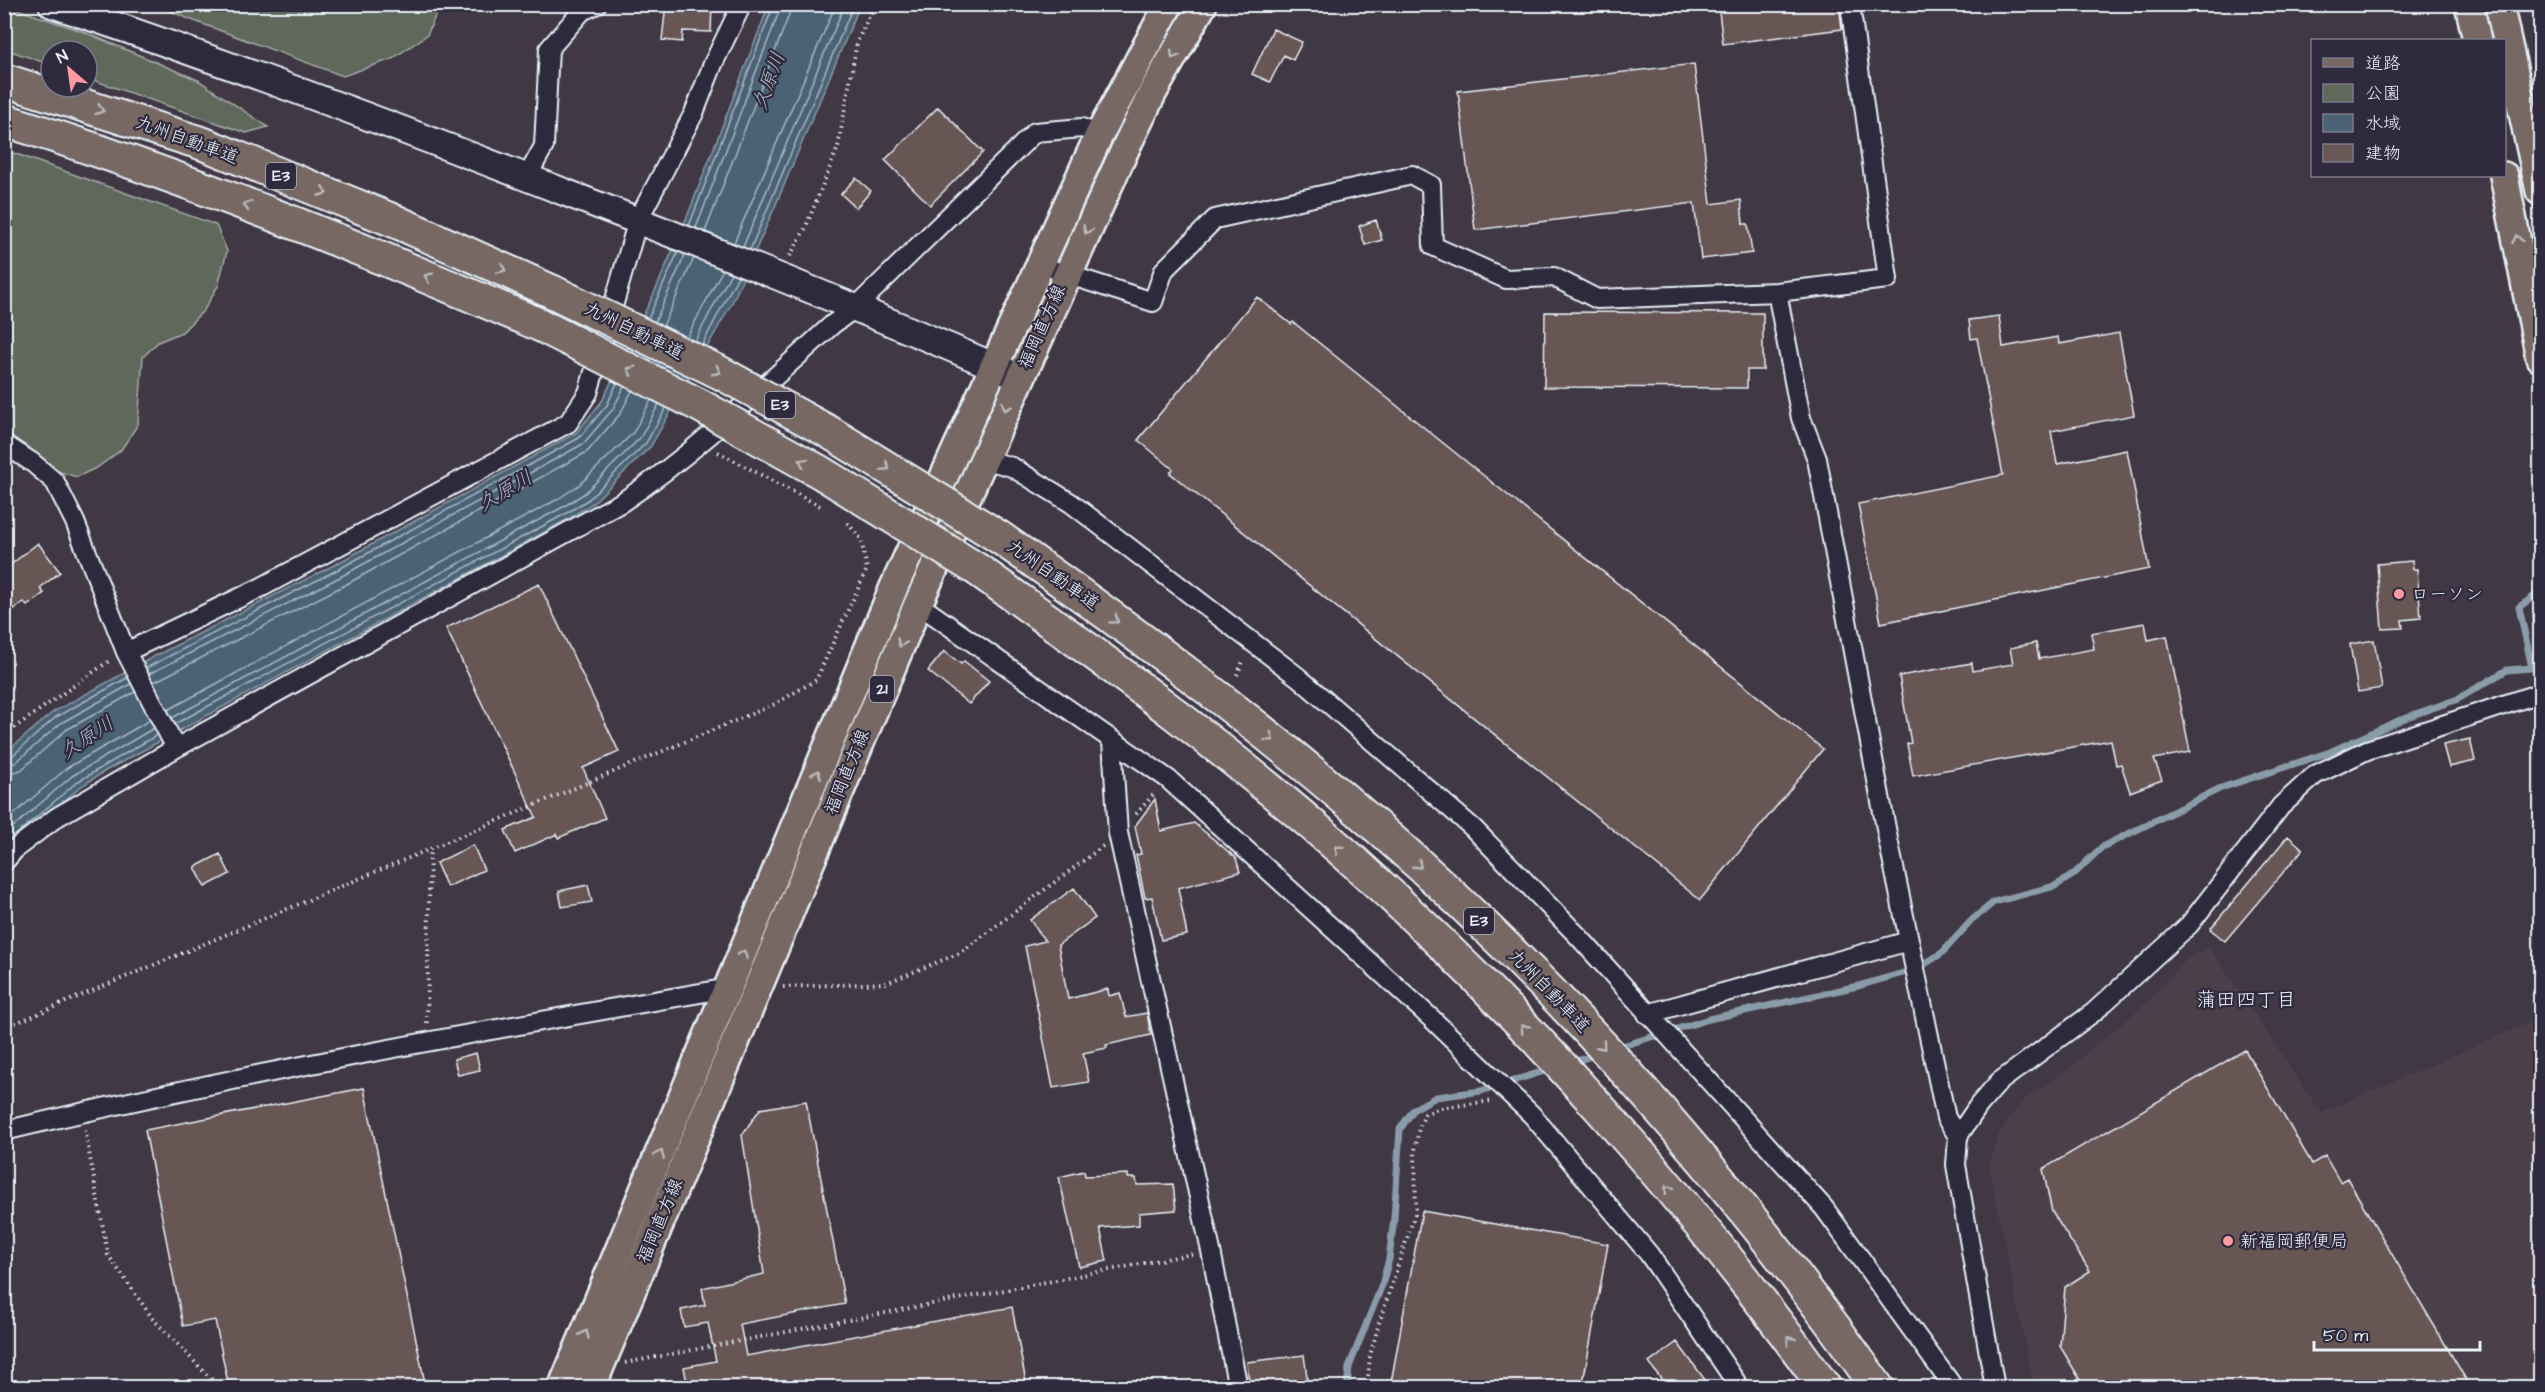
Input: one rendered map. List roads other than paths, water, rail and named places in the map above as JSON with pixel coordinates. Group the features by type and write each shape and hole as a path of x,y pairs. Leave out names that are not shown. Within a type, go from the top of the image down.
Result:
{"highway":[{"name":"九州自動車道","path":"4,80 204,144 397,222 551,291 719,372 829,432 999,537 1188,673 1276,742 1377,827 1494,934 1578,1020 1677,1129 1827,1316 1878,1388"},
{"name":"九州自動車道","path":"4,120 108,152 298,224 540,325 699,405 820,472 978,570 1071,635 1252,775 1349,858 1461,964 1545,1050 1644,1160 1725,1257 1825,1388"}],"main road":[{"name":"福岡直方線","path":"562,1388 894,587 1099,135 1169,4"},
{"name":"福岡直方線","path":"591,1388 918,604 1067,273 1153,92 1203,4"},
{"path":"2469,4 2477,39"},
{"path":"2499,4 2541,191"},
{"path":"2504,177 2541,358"}],"street":[{"path":"52,4 212,58 527,177 780,276 1019,378"},
{"path":"527,177 544,146 549,49 582,11 597,4"},
{"path":"126,652 260,588 568,423 588,393 638,220 694,113 713,64 742,4"},
{"path":"1040,266 1153,302 1164,270 1215,219 1412,175 1431,185 1433,246 1506,279 1554,277 1597,299 1778,292 1888,279 1850,4"},
{"path":"4,862 16,848 57,817 173,740 622,502 660,477 833,324 855,308 1035,132 1082,128 1099,135"},
{"path":"1778,292 1801,418 1817,459 1888,839 1946,1118 1958,1136"},
{"path":"4,444 33,463 55,482 75,522 126,652 173,740"},
{"path":"983,459 1012,467 1071,503 1298,677 1473,828 1579,937 1824,1208 1954,1388"},
{"path":"918,604 1168,779 1368,958 1532,1115 1649,1254 1740,1388"},
{"path":"1995,1388 1956,1165 1958,1136 1979,1105 1999,1082 2094,1012 2189,925 2281,806 2315,775 2367,750 2541,693"},
{"path":"1112,741 1118,832 1211,1251 1238,1388"},
{"path":"1647,1014 1909,941"},
{"path":"4,1131 82,1112 427,1041 729,988"}],"water":[{"name":"久原川","path":"769,5 860,5 732,303 651,446 593,503 570,518 107,770 80,787 5,852 4,754 53,712 157,655 334,565 576,433 602,401 656,289 689,212"}],"waterway":[{"path":"1616,1048 1709,1019 1858,986 1917,969 1942,953 1972,920 1994,902 2055,886 2073,875 2102,847 2221,788 2330,752 2407,717 2458,699 2507,670 2532,668 2519,607 2540,592"},
{"path":"1571,1063 1597,1054"},
{"path":"1347,1388 1349,1367 1382,1285 1389,1259 1400,1129 1414,1109 1436,1097 1481,1091 1551,1069"}],"place":[{"name":"ローソン","path":"2399,594"},
{"name":"新福岡郵便局","path":"2228,1241"}],"district":[{"name":"蒲田四丁目","path":"2246,1000"}]}
